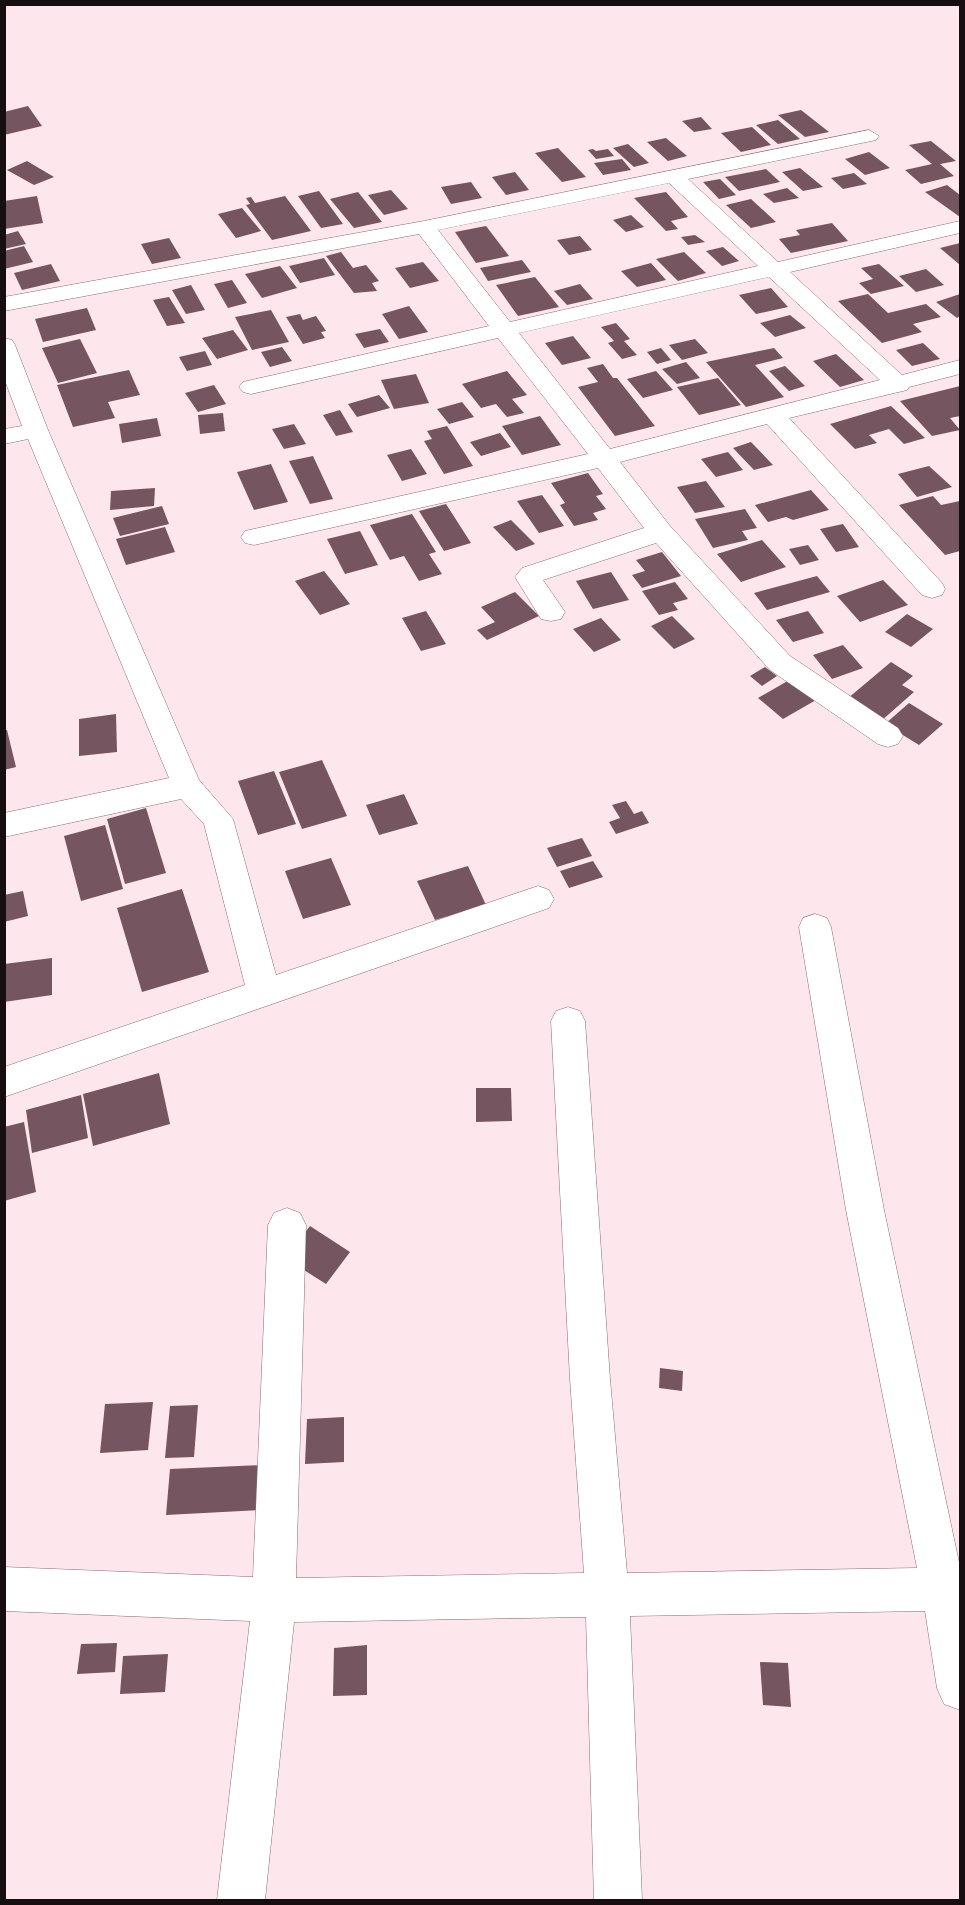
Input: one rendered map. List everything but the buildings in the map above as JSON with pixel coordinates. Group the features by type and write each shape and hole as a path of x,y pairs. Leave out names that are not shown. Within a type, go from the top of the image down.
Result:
{"street":[{"path":"4,304 424,228 869,136"},
{"path":"673,176 899,385"},
{"path":"250,387 507,331 960,227"},
{"path":"424,228 507,331 602,459 661,532 780,663 888,736"},
{"path":"4,345 36,430 187,786 218,819 264,992"},
{"path":"254,537 602,459 899,385 960,367"},
{"path":"772,415 932,589"},
{"path":"4,436 36,430"},
{"path":"551,612 530,581 528,577 531,574 661,532"},
{"path":"4,825 187,786"},
{"path":"4,1082 538,898"},
{"path":"815,927 865,1210 952,1588 960,1688"},
{"path":"568,1021 590,1379 607,1595 618,1900"},
{"path":"241,1900 274,1600 287,1225"},
{"path":"4,1589 274,1600 952,1588"}]}
